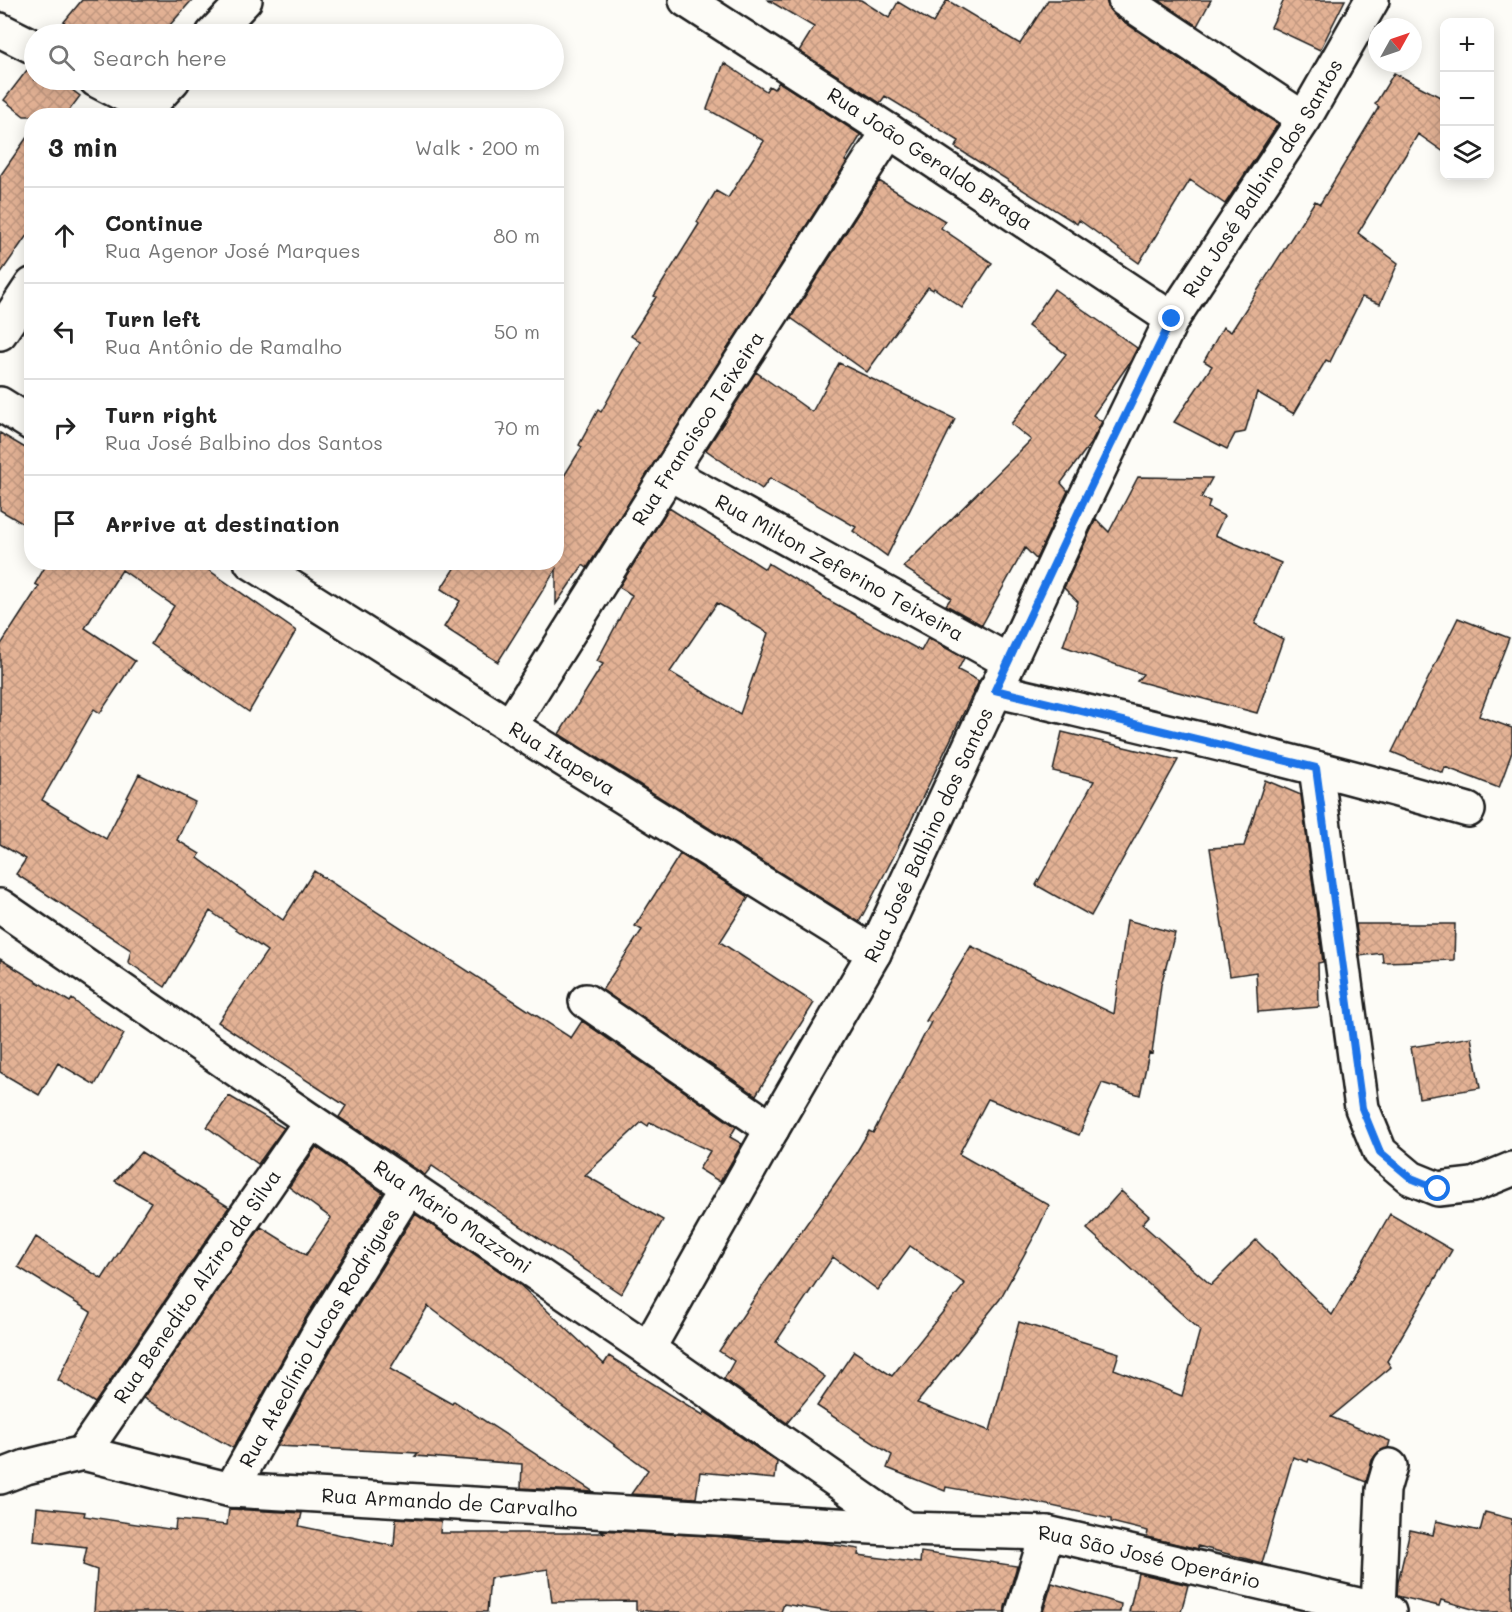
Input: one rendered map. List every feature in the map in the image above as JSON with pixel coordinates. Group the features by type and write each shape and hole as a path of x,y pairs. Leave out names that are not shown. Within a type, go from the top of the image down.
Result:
{"street":[{"path":"222,24 245,0"},
{"name":"Rua João Geraldo Braga","path":"686,0 889,131 1172,319"},
{"path":"1125,0 1304,119"},
{"name":"Rua José Balbino dos Santos","path":"648,1349 874,953 1008,661 1172,319 1304,119 1371,0"},
{"path":"112,90 140,108"},
{"path":"148,108 164,90"},
{"name":"Rua Francisco Teixeira","path":"510,726 669,473 889,131"},
{"path":"0,333 24,297"},
{"path":"0,404 24,419"},
{"name":"Rua Milton Zeferino Teixeira","path":"669,473 1008,661"},
{"name":"Rua Itapeva","path":"263,570 874,953"},
{"path":"995,690 1395,788 1468,810"},
{"path":"1316,768 1362,1108 1380,1152 1411,1178 1438,1189 1473,1185 1512,1169"},
{"name":"Rua Mário Mazzoni","path":"0,906 311,1121 648,1349 906,1529"},
{"path":"586,1001 772,1129"},
{"name":"Rua Benedito Alziro da Silva","path":"83,1453 311,1121"},
{"name":"Rua Ateclínio Lucas Rodrigues","path":"231,1490 321,1329 409,1187"},
{"name":"Rua Armando de Carvalho","path":"0,1477 26,1467 83,1453 231,1490 906,1529"},
{"path":"1384,1610 1383,1490 1390,1466"},
{"name":"Rua São José Operário","path":"906,1529 1047,1533 1384,1610"},
{"path":"1023,1612 1047,1533"}],"building":[{"path":"82,0 192,0 171,24 62,24"},
{"path":"768,0 861,0 889,18 898,2 933,23 947,0 1020,44 1048,0 1106,0 1115,16 1278,124 1225,204 1190,180 1139,263 1079,220 1077,224 955,147 959,141 885,96 880,103 799,51 814,27"},
{"path":"1159,0 1211,0 1197,26"},
{"path":"1284,0 1345,0 1320,50 1271,27"},
{"path":"724,63 766,91 769,86 774,89 779,82 861,135 845,161 847,162 587,568 583,565 556,604 556,570 564,570 564,476 582,447 579,445 598,410 601,412 640,342 631,336 699,224 697,222 716,191 728,198 764,141 707,109"},
{"path":"1394,73 1440,97 1440,149 1418,134 1358,233 1398,263 1380,304 1362,297 1330,362 1326,360 1294,414 1257,392 1245,432 1235,434 1227,449 1174,422 1212,366 1204,361 1223,327 1231,332 1315,201 1320,204 1379,107 1375,104"},
{"path":"24,74 24,90 72,90 80,96 71,108 24,108 24,116 4,100"},
{"path":"24,142 24,240 0,274 0,176"},
{"path":"879,181 945,221 941,228 992,263 962,308 934,288 933,290 928,287 867,372 791,318"},
{"path":"1054,289 1137,348 1130,362 1093,415 1102,422 1090,444 1061,483 1068,491 1036,559 1025,548 982,625 946,605 951,598 903,567 1031,440 1011,424 1066,354 1028,326"},
{"path":"839,363 955,419 887,556 853,531 856,527 770,478 762,489 706,450 756,372 812,412"},
{"path":"0,433 24,447 24,524 0,510"},
{"path":"1138,477 1212,478 1201,498 1210,501 1208,508 1224,516 1215,535 1281,563 1255,624 1283,639 1257,713 1137,681 1143,674 1063,646 1078,602 1064,588 1096,519 1109,532"},
{"path":"669,508 765,569 768,563 832,602 921,651 928,638 964,658 958,670 979,681 893,858 859,922 559,734 603,664 597,661 632,595 619,587","holes":["717,603 768,633 740,714 670,672"]},
{"path":"43,570 122,570 85,628 135,661 100,713 94,709 42,800 106,839 139,774 195,802 177,840 200,854 198,858 283,920 314,871 571,1038 582,1021 736,1127 730,1137 742,1144 720,1182 699,1169 710,1151 650,1122 648,1126 642,1122 585,1175 663,1220 621,1294 432,1166 425,1175 339,1117 346,1106 218,1022 267,951 210,911 165,987 128,962 131,950 16,874 26,859 0,844 0,646 39,586 35,584"},
{"path":"122,570 208,570 296,631 249,712 151,644 174,606"},
{"path":"453,570 555,570 498,662 444,627 460,601 441,589"},
{"path":"1458,618 1509,638 1479,716 1512,728 1512,752 1499,788 1445,767 1443,773 1392,752"},
{"path":"1062,732 1178,760 1091,916 1036,885 1094,781 1053,771"},
{"path":"1265,780 1301,795 1323,962 1318,963 1319,1007 1258,1012 1256,972 1230,976 1210,848 1244,846"},
{"path":"680,854 749,897 720,942 814,1003 756,1095 602,990 642,930 635,926"},
{"path":"1127,920 1175,933 1161,985 1152,1054 1149,1053 1140,1095 1102,1083 1079,1135 988,1099 959,1154 1049,1205 1000,1299 917,1403 990,1431 1019,1322 1119,1353 1114,1369 1182,1396 1200,1330 1087,1229 1121,1191 1149,1216 1142,1224 1211,1285 1256,1240 1332,1315 1390,1214 1452,1250 1387,1361 1391,1367 1331,1417 1390,1441 1388,1448 1378,1452 1372,1460 1366,1482 1309,1459 1308,1462 1293,1457 1262,1563 1198,1546 1198,1549 1147,1537 1148,1531 1111,1522 1111,1519 1025,1500 946,1487 945,1491 887,1468 892,1455 817,1406 854,1351 892,1376 965,1284 910,1246 878,1290 833,1257 776,1342 825,1377 787,1423 724,1379 734,1361 719,1351 853,1158 869,1131 873,1133 931,1022 926,1021 971,946 1114,1014"},
{"path":"1356,924 1455,924 1454,960 1383,962 1382,953 1360,956"},
{"path":"0,959 70,1002 72,999 91,1014 124,1034 95,1085 58,1063 39,1095 0,1072"},
{"path":"1471,1037 1480,1088 1419,1098 1411,1047"},
{"path":"229,1096 284,1128 258,1164 207,1127"},
{"path":"316,1147 383,1193 305,1319 233,1448 143,1398 261,1227 306,1255 331,1218 289,1187"},
{"path":"141,1152 229,1207 95,1403 58,1380 91,1312 18,1267 36,1237 102,1279 151,1202 115,1181"},
{"path":"415,1214 520,1285 604,1364 609,1356 703,1415 705,1412 777,1462 775,1479 700,1472 696,1498 631,1494 648,1470 428,1306 390,1369 452,1404 454,1401 594,1492 521,1488 522,1464 415,1456 418,1453 277,1446 337,1339"},
{"path":"37,1507 85,1512 84,1516 175,1530 176,1520 227,1525 229,1509 302,1513 299,1526 394,1546 396,1518 441,1521 440,1533 606,1533 599,1530 728,1537 756,1541 822,1543 859,1549 858,1555 920,1563 921,1552 1017,1566 1005,1612 831,1612 784,1604 781,1612 657,1612 636,1610 636,1601 552,1602 548,1569 490,1578 487,1612 94,1612 97,1570 83,1565 87,1547 34,1541"},
{"path":"1485,1512 1512,1519 1512,1612 1483,1612 1441,1600 1439,1606 1397,1596 1410,1530 1433,1535 1436,1521 1480,1531"},
{"path":"1138,1573 1188,1585 1181,1612 1129,1612"},
{"path":"1052,1583 1121,1604 1120,1612 1043,1612"}],"route":[{"path":"1172,319 995,690 1316,768 1362,1108 1380,1152 1411,1178 1438,1189"}]}
